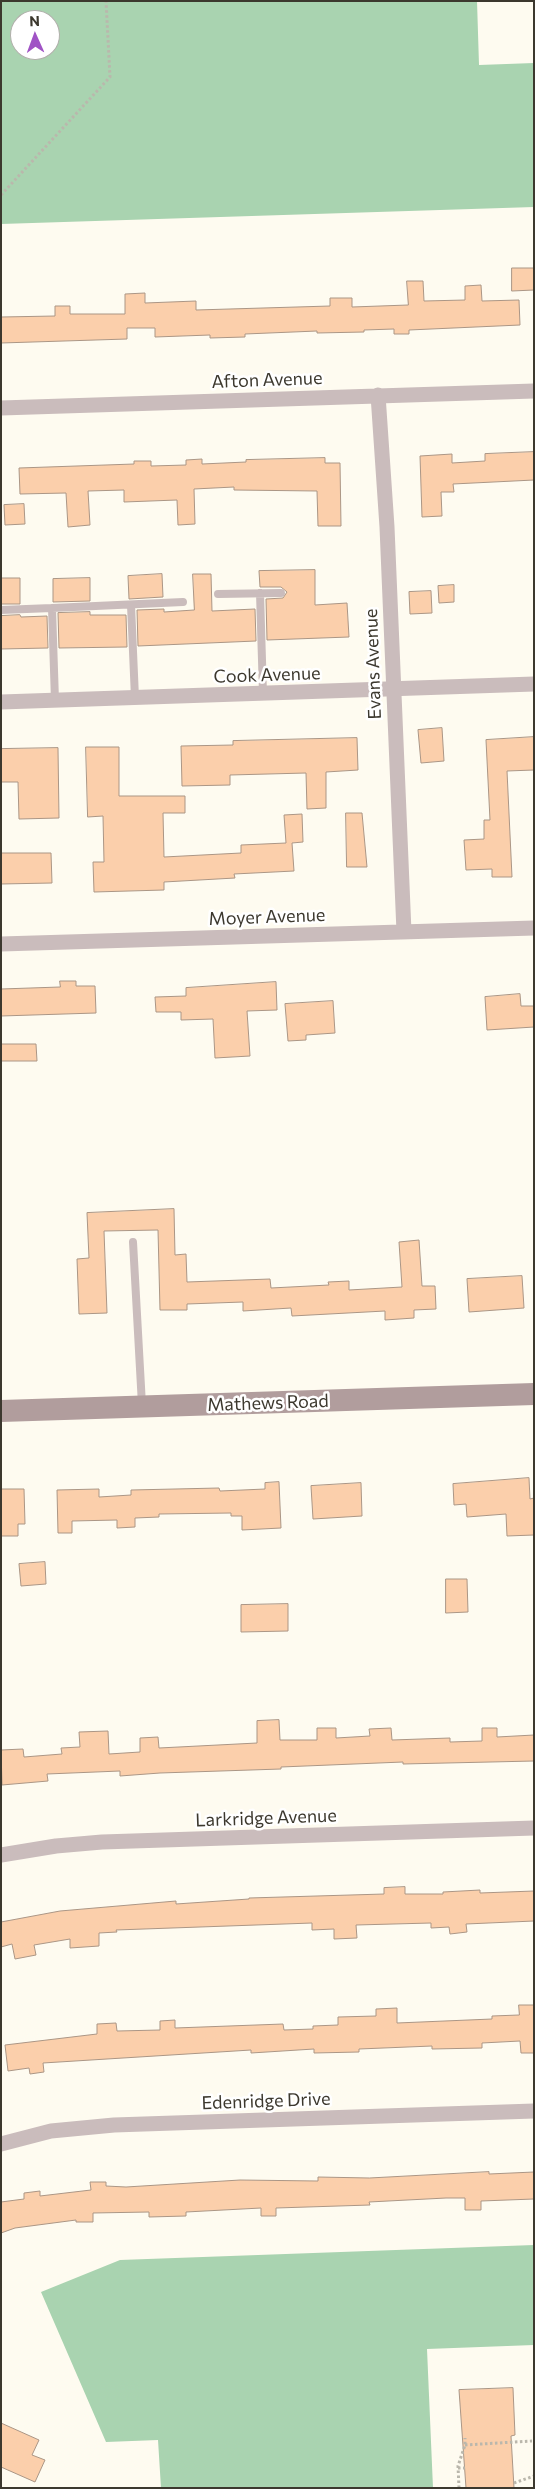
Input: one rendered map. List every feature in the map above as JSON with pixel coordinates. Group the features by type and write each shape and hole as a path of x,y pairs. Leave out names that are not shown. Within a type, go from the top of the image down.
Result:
{"street":[{"name":"Afton Avenue","path":"1,408 534,391"},
{"name":"Evans Avenue","path":"378,396 387,527 392,690 404,932"},
{"name":"Cook Avenue","path":"1,702 534,684"},
{"name":"Moyer Avenue","path":"1,944 534,928"},
{"name":"Mathews Road","path":"1,1412 534,1394"},
{"name":"Larkridge Avenue","path":"1,1855 56,1846 102,1842 534,1828"},
{"name":"Edenridge Drive","path":"1,2144 51,2132 114,2124 534,2111"}],"lane":[{"path":"260,593 263,694"},
{"path":"218,594 281,593"},
{"path":"1,610 183,602"},
{"path":"131,604 135,698"},
{"path":"52,608 55,701"},
{"path":"134,1242 142,1407"}],"path":[{"path":"1,195 110,77 106,1"},
{"path":"492,2436 493,2444"},
{"path":"459,2488 458,2468 465,2445 465,2438"},
{"path":"465,2445 532,2442"},
{"path":"458,2468 465,2468"},
{"path":"514,2483 534,2476"}],"green space":[{"path":"1,1 477,1 479,65 534,63 534,207 1,224"},
{"path":"534,2245 534,2345 427,2349 433,2488 161,2488 158,2440 106,2442 41,2292 120,2260"}],"building":[{"path":"512,268 534,268 534,290 512,291"},
{"path":"407,281 423,281 424,301 465,300 465,286 481,285 482,301 519,300 520,325 409,330 409,334 394,334 394,329 364,330 364,332 317,333 317,331 245,334 245,337 210,338 210,335 155,337 155,328 127,328 127,339 1,343 1,317 55,316 55,306 70,306 70,314 125,314 125,294 145,293 145,303 196,301 196,310 330,306 330,298 352,298 352,307 408,305"},
{"path":"534,452 534,480 453,484 454,492 441,492 442,516 422,517 420,456 452,454 452,463 485,461 485,454"},
{"path":"325,458 325,463 340,463 341,526 318,526 317,491 234,490 234,487 194,489 195,524 178,525 177,500 124,502 124,490 88,491 90,525 68,527 66,493 20,494 19,468 134,464 134,461 151,461 151,466 186,465 186,460 202,459 202,464 246,462 246,460"},
{"path":"24,504 25,524 5,525 4,505"},
{"path":"315,570 315,605 347,603 349,637 267,640 266,599 283,598 287,592 281,587 260,587 259,571"},
{"path":"162,574 163,597 129,599 128,576"},
{"path":"193,574 211,574 212,611 255,609 256,641 138,646 137,610 164,609 164,612 194,610"},
{"path":"1,578 20,578 20,604 1,604"},
{"path":"90,578 90,601 53,602 53,579"},
{"path":"454,585 454,602 439,603 438,586"},
{"path":"431,591 432,613 410,614 409,592"},
{"path":"90,612 90,615 126,615 127,647 59,648 58,613"},
{"path":"20,615 21,617 47,616 48,648 1,649 1,616"},
{"path":"442,728 444,761 421,763 418,730"},
{"path":"534,737 534,770 507,771 512,877 492,877 492,869 466,870 464,840 484,839 484,820 490,820 486,740"},
{"path":"357,738 358,770 326,772 326,808 307,809 306,773 230,775 230,785 182,786 181,746 233,745 233,741"},
{"path":"86,747 119,747 119,796 185,796 185,813 163,813 164,857 241,853 241,845 286,843 284,815 302,814 303,842 292,843 294,871 234,874 235,878 164,882 164,890 94,892 93,862 104,862 103,816 88,817"},
{"path":"58,748 59,818 19,819 18,782 1,782 1,749"},
{"path":"346,813 362,813 367,867 347,867"},
{"path":"1,853 51,853 52,883 1,884"},
{"path":"60,981 76,981 76,986 95,986 96,1013 1,1016 1,989 60,987"},
{"path":"276,982 277,1010 247,1011 250,1056 215,1058 213,1019 181,1020 181,1012 156,1012 155,997 186,996 186,988"},
{"path":"520,994 521,1006 534,1006 534,1027 487,1030 485,997"},
{"path":"333,1001 335,1033 306,1035 306,1040 288,1041 285,1004"},
{"path":"1,1044 36,1044 37,1061 1,1061"},
{"path":"174,1209 175,1255 186,1254 187,1282 270,1279 271,1288 329,1285 328,1282 349,1281 349,1290 402,1287 399,1242 419,1240 422,1286 435,1286 436,1309 414,1310 414,1318 385,1320 385,1311 292,1316 291,1308 243,1311 243,1302 187,1304 187,1310 160,1310 158,1230 104,1231 107,1313 79,1314 77,1259 89,1258 87,1213"},
{"path":"522,1276 524,1308 469,1312 467,1279"},
{"path":"529,1478 530,1499 534,1498 534,1535 507,1536 506,1514 467,1517 466,1504 454,1505 453,1484"},
{"path":"279,1482 281,1528 242,1530 242,1516 231,1516 231,1513 159,1514 159,1517 135,1518 135,1527 117,1528 117,1520 72,1521 72,1533 58,1533 57,1490 99,1489 99,1497 131,1495 131,1490 219,1488 220,1491 265,1489 265,1483"},
{"path":"361,1483 362,1516 313,1519 311,1486"},
{"path":"1,1489 24,1489 25,1524 18,1524 18,1536 1,1536"},
{"path":"45,1562 46,1584 21,1586 19,1564"},
{"path":"446,1579 467,1579 468,1612 446,1613"},
{"path":"288,1604 288,1631 241,1632 241,1605"},
{"path":"279,1720 280,1740 317,1740 317,1728 336,1728 336,1738 370,1736 369,1729 391,1728 392,1740 450,1738 450,1742 482,1741 482,1728 497,1728 497,1737 534,1735 534,1761 403,1764 403,1762 120,1776 120,1771 47,1774 48,1781 2,1785 1,1750 23,1749 24,1757 62,1754 61,1748 80,1747 79,1732 108,1731 109,1754 140,1752 140,1738 158,1737 159,1748 257,1743 257,1721"},
{"path":"405,1887 405,1894 443,1894 443,1892 480,1890 480,1893 534,1891 534,1921 466,1924 467,1932 450,1934 449,1927 431,1928 431,1923 356,1925 357,1938 334,1939 334,1929 312,1930 312,1923 116,1930 117,1932 99,1933 99,1946 70,1948 70,1939 34,1945 36,1955 15,1959 12,1944 1,1947 1,1922 60,1911 176,1901 176,1904 249,1898 384,1894 384,1888"},
{"path":"519,2005 534,2005 534,2053 521,2053 520,2041 482,2043 482,2048 432,2049 432,2046 359,2049 359,2052 314,2053 314,2049 251,2053 251,2050 43,2063 44,2072 30,2074 29,2068 8,2071 5,2045 97,2034 97,2024 116,2023 117,2031 160,2030 160,2021 175,2020 175,2028 283,2024 284,2030 313,2029 313,2026 338,2025 338,2017 376,2016 376,2009 397,2008 397,2023 492,2019 492,2016 519,2015"},
{"path":"489,2172 489,2174 534,2172 534,2199 481,2201 481,2210 465,2210 465,2198 446,2198 369,2202 370,2205 276,2208 276,2216 261,2216 261,2208 186,2212 186,2216 149,2217 149,2212 93,2213 93,2222 76,2222 76,2220 15,2228 1,2233 1,2202 24,2199 24,2193 40,2191 40,2196 91,2190 90,2182 106,2182 106,2186 126,2187 240,2180 318,2181 318,2177 369,2178"},
{"path":"513,2388 515,2435 511,2436 514,2488 466,2488 459,2390"},
{"path":"1,2423 39,2440 32,2455 45,2460 35,2482 1,2467"}]}
